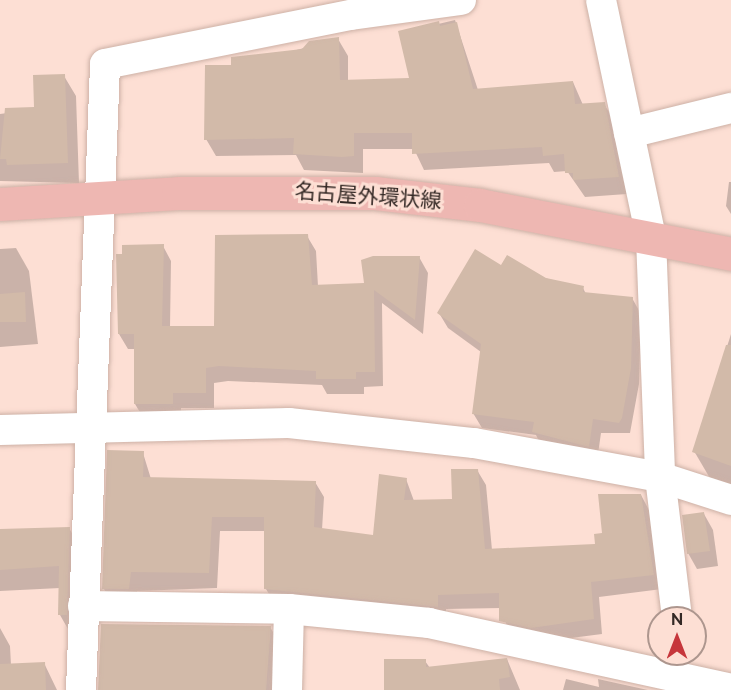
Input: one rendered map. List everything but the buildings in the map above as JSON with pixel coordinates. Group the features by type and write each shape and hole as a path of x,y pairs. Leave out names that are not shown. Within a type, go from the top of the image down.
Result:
{"main road":[{"name":"名古屋外環状線","path":"0,204 303,190 375,193 480,205 731,254"}],"street":[{"path":"81,690 89,425 102,198 105,64 351,15 461,0"},
{"path":"601,0 651,238 660,477 676,606"},
{"path":"629,133 731,108"},
{"path":"0,430 89,425 289,423 474,443 660,477 731,500"},
{"path":"83,606 289,609 501,635 682,674 731,689"},
{"path":"287,690 289,609"}]}
